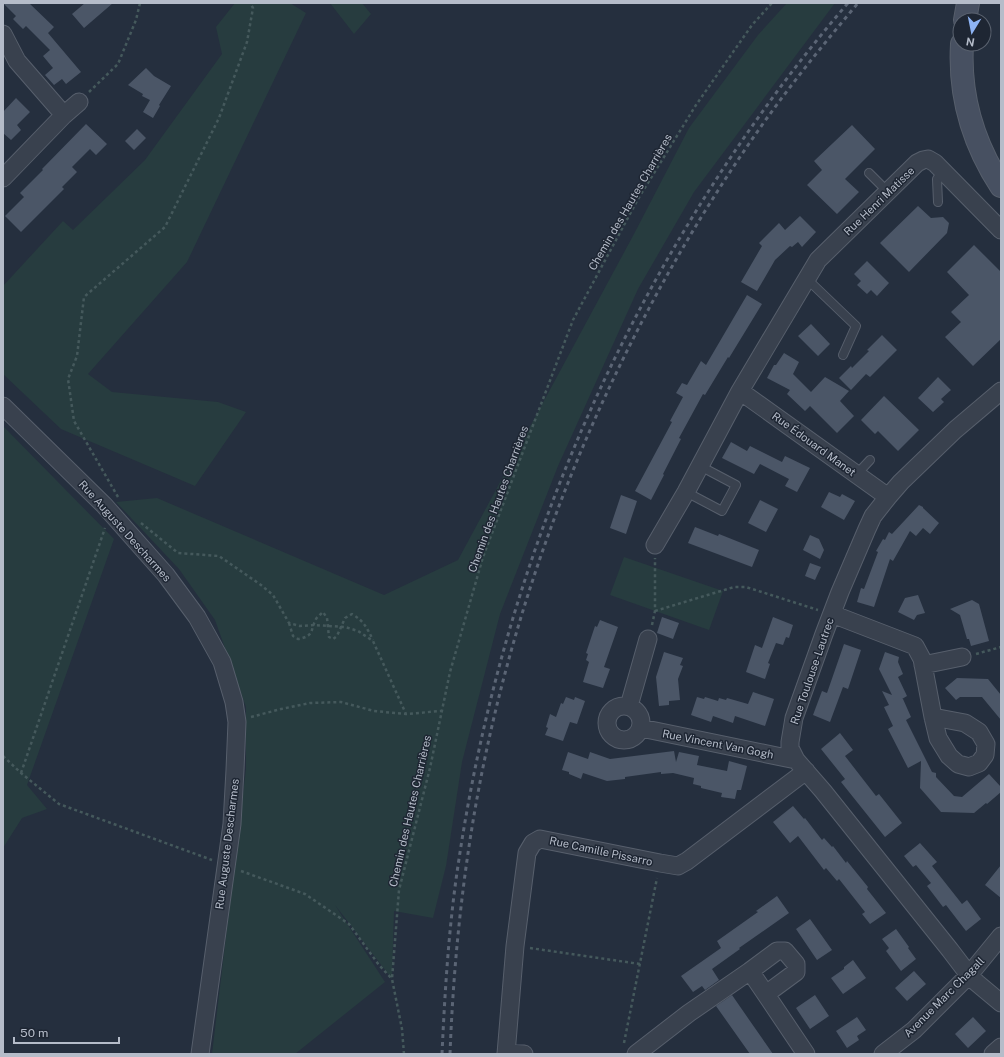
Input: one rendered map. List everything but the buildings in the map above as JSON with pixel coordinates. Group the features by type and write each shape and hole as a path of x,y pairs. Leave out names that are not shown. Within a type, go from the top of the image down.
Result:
{"street":[{"path":"3,34 17,61 64,116"},
{"path":"962,52 962,77 970,122 989,167 1001,186"},
{"path":"3,178 78,102"},
{"name":"Rue Henri Matisse","path":"809,274 818,260 917,163 923,160 928,159 935,163 1001,230"},
{"path":"655,545 686,492 740,391 809,274"},
{"name":"Rue Édouard Manet","path":"740,391 888,497"},
{"name":"Rue Toulouse-Lautrec","path":"1000,394 955,430 901,482 873,516 866,529 840,592 794,718 791,730 790,748 801,766 823,791 969,975 977,984 1001,1003"},
{"name":"Rue Auguste Descharmes","path":"3,406 116,508 197,617 222,662 234,702 237,722 232,824 200,1054"},
{"path":"832,614 915,646 924,665 933,717"},
{"path":"629,706 648,639"},
{"path":"924,665 962,657"},
{"path":"618,706 629,706 634,708 641,717 641,728 634,737 628,740 622,740 612,735 608,731 607,719 609,714 618,706"},
{"name":"Rue Vincent Van Gogh","path":"641,728 801,766"},
{"name":"Rue Camille Pissarro","path":"506,1053 514,946 527,854 532,843 540,839 678,866 687,861 801,766"},
{"name":"Avenue Marc Chagall","path":"884,1054 914,1030 969,975 1001,936"},
{"path":"630,1050 750,972 777,951 785,951 796,964 796,972 766,994"},
{"path":"750,972 806,1054"},
{"path":"993,1054 1001,1047"},
{"path":"506,1053 524,1054"}],"lane":[{"path":"938,202 937,179 943,171"},
{"path":"869,173 888,192"},
{"path":"809,274 856,326 843,355"},
{"path":"857,474 870,460"},
{"path":"686,492 722,511 736,485 700,466"}],"path":[{"path":"78,102 118,64 136,20 140,3"},
{"path":"3,756 21,773 116,508 74,421 68,379 76,356 84,297 165,227 219,118 247,42 253,8 250,3"},
{"name":"Chemin des Hautes Charrières","path":"404,1054 402,1029 392,979 399,890 430,768 450,672 483,557 573,320 638,198 696,105 752,25 772,3"},
{"path":"138,519 178,553 219,556 261,585 273,595 289,623 293,636 298,639 305,638 311,634 316,618 323,612 327,618 330,636 333,639 337,636 345,618 352,614 358,618 366,626 406,714"},
{"path":"655,545 655,611 734,587 746,587 832,614"},
{"path":"289,623 300,626 341,626 358,631 373,641"},
{"path":"962,657 1001,647"},
{"path":"237,722 281,708 310,703 341,702 374,711 406,714 442,711"},
{"path":"630,1050 640,964 660,863"},
{"path":"514,946 640,964"}],"green space":[{"path":"235,3 290,3 306,13 187,262 88,374 112,392 218,402 246,412 195,486 61,429 3,374 3,286 63,221 73,230 145,160 222,54 216,27"},
{"path":"330,3 362,3 371,14 354,34"},
{"path":"787,3 835,3 694,192 638,289 558,466 500,614 462,762 446,866 433,918 394,911 392,979 335,905 385,982 295,1054 212,1054 246,769 246,707 215,620 179,569 116,502 157,498 384,595 458,560 634,234 689,128 758,35"},
{"path":"3,426 114,539 27,785 47,809 22,818 3,848"},
{"path":"624,557 723,591 709,630 610,595"}],"railway":[{"path":"442,1054 446,981 453,907 459,859 478,755 503,653 534,554 571,456 613,361 662,269 716,179 776,93 811,47 848,3"},
{"path":"450,1054 462,895 481,778 509,658 533,579 561,501 593,424 628,349 667,275 709,204 755,135 780,101 858,3"}]}
